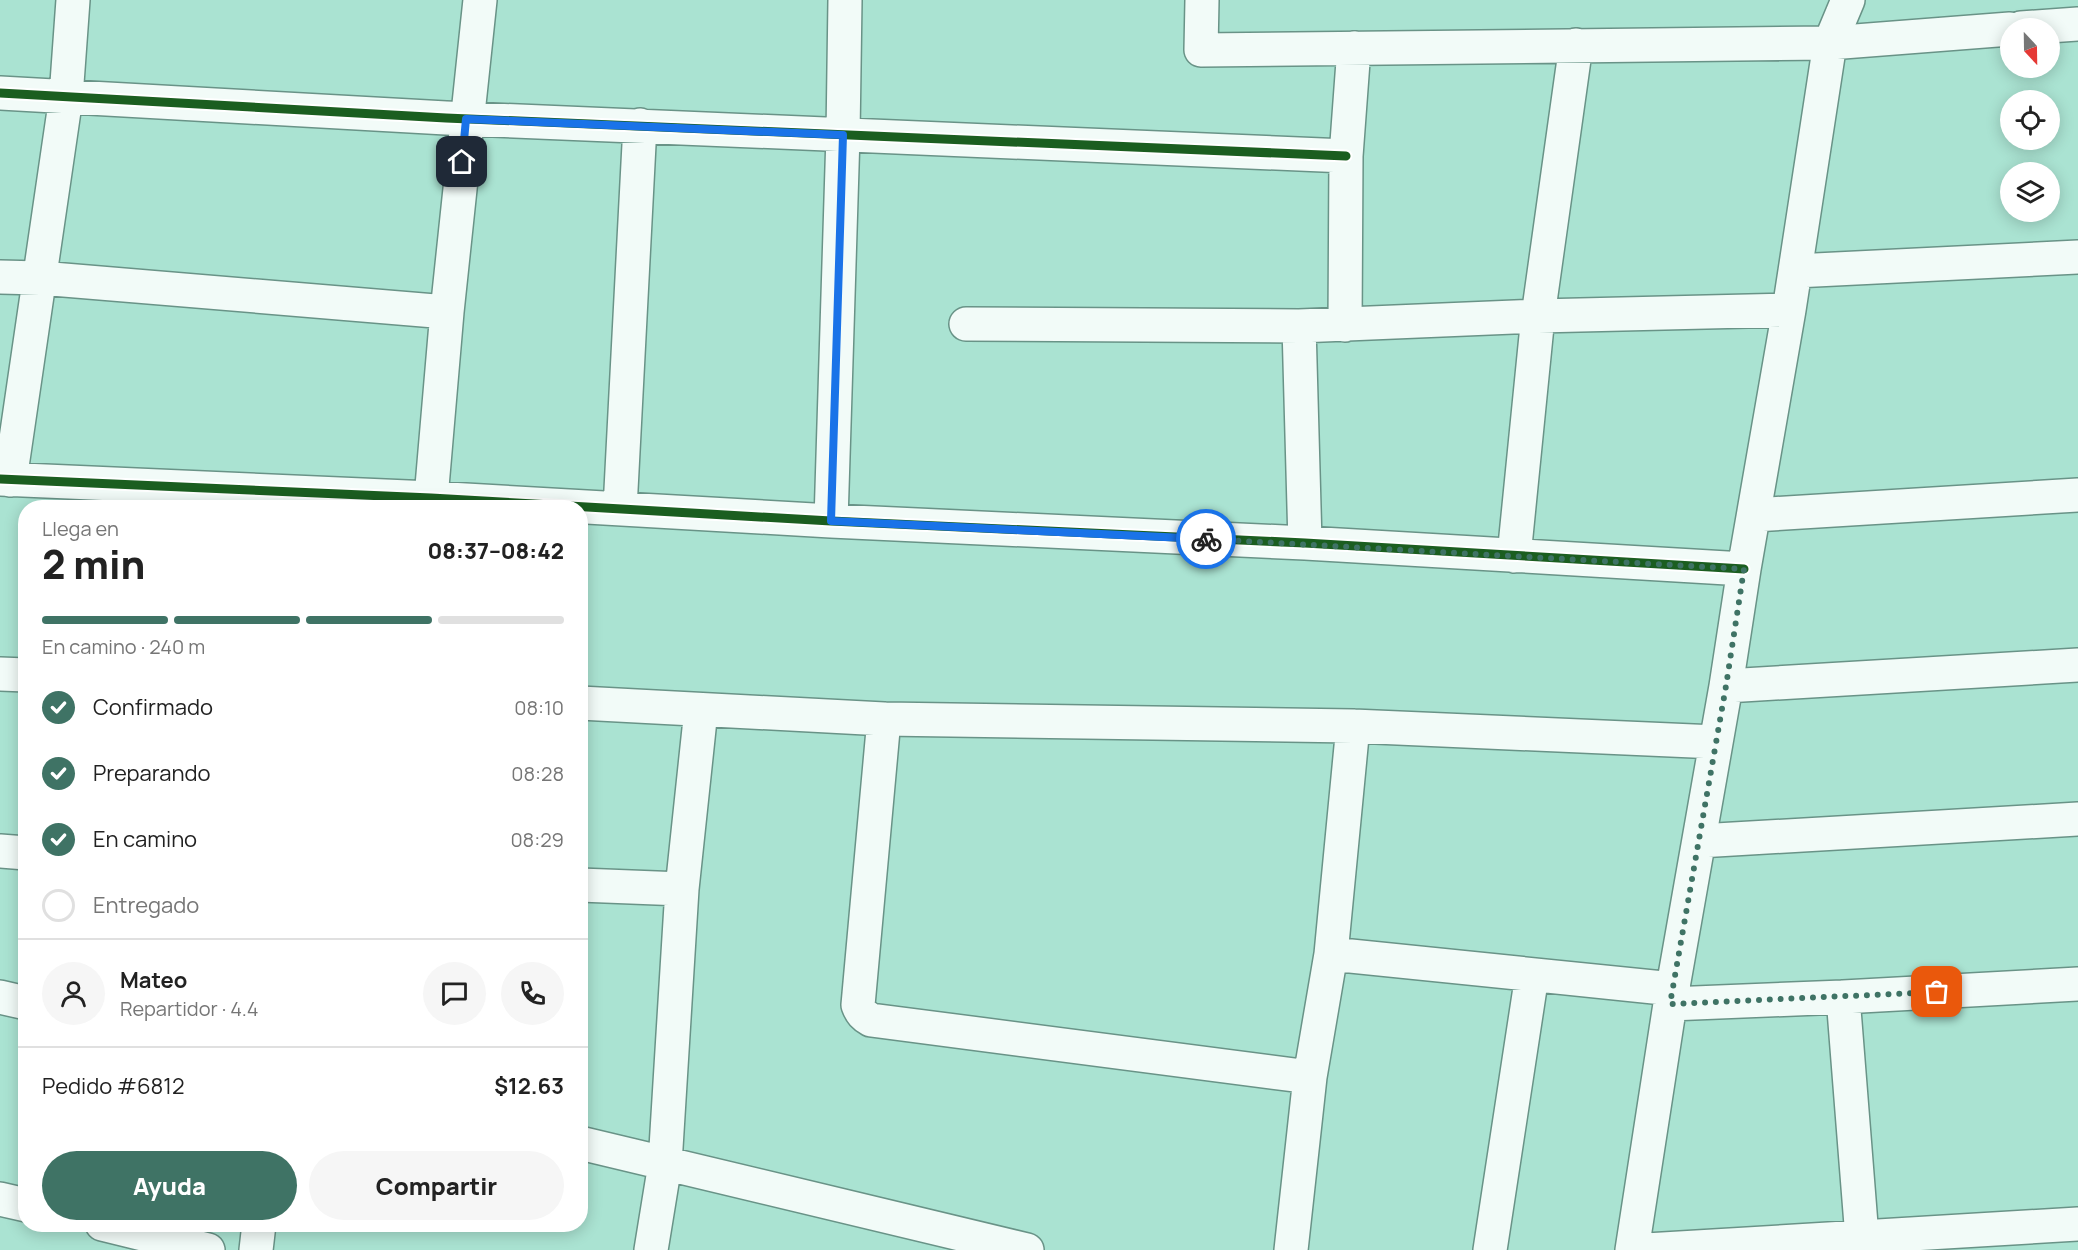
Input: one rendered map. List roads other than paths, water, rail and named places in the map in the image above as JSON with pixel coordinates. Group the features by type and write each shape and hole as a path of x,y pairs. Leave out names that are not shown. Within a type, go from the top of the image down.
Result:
{"street":[{"path":"73,0 66,97 40,278 5,480 465,500"},
{"path":"431,498 447,312 480,0"},
{"path":"831,521 845,0"},
{"path":"1202,0 1201,50 1830,43 2000,30"},
{"path":"1632,1250 1671,996 1789,310 1830,43 1848,0"},
{"path":"2060,25 2078,24"},
{"path":"1514,556 1538,316 1576,45"},
{"path":"1345,325 1346,156 1354,48"},
{"path":"0,93 466,119 1346,156"},
{"path":"620,509 640,125"},
{"path":"1795,271 2078,257"},
{"path":"0,277 40,278 447,312"},
{"path":"966,324 1299,326 1538,316 1789,310"},
{"path":"1299,326 1305,543"},
{"path":"1754,515 2078,495"},
{"path":"588,507 1305,543 1744,569"},
{"path":"1726,686 2078,664"},
{"path":"0,674 18,675"},
{"path":"588,704 884,719 1353,726 1716,742"},
{"path":"651,1250 665,1164 682,889 701,710"},
{"path":"884,719 858,1005 861,1013 871,1020 1310,1077"},
{"path":"1291,1250 1310,1077 1331,954 1353,726"},
{"path":"1699,842 2078,819"},
{"path":"0,850 18,852"},
{"path":"588,885 682,889"},
{"path":"1331,954 1532,975 1671,996 1843,997 2078,984"},
{"path":"1490,1250 1532,975"},
{"path":"0,997 18,1001"},
{"path":"1843,997 1862,1243"},
{"path":"588,1145 1027,1250"},
{"path":"0,1199 18,1203"},
{"path":"1647,1250 1862,1243 2078,1224"},
{"path":"135,1232 208,1250"},
{"path":"256,1250 258,1232"}]}
